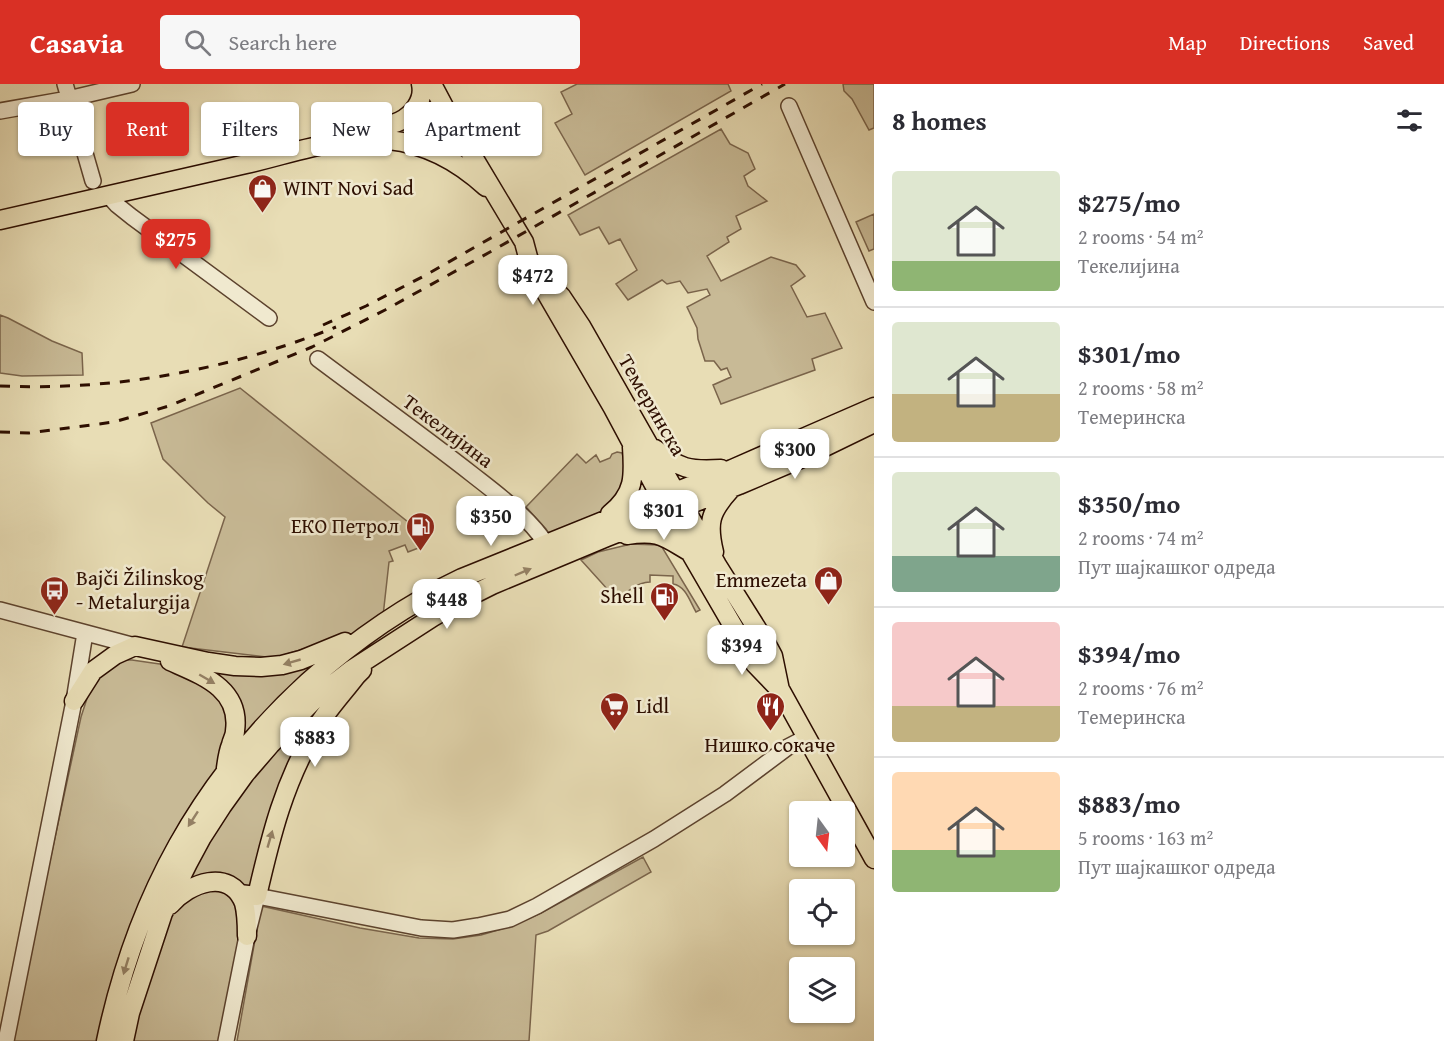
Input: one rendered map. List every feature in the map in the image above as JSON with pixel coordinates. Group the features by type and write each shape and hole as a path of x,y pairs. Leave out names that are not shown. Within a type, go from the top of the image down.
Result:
{"main road":[{"path":"392,124 407,117 419,103 422,95 421,84"},
{"name":"Темеринска","path":"432,84 524,243 534,252 581,326 672,502 717,565 773,657 781,692"},
{"path":"392,141 418,146 451,160 471,174 498,199"},
{"path":"0,220 311,149"},
{"path":"124,1041 130,1013 163,913 188,863 215,816 245,774 320,694 387,646 482,590 604,529 672,502 732,469 874,406"},
{"path":"672,502 731,488 800,459 874,423"},
{"path":"604,529 631,489 640,444 676,465 701,470 732,469"},
{"path":"717,565 711,540 712,512 731,488"},
{"name":"Темеринска","path":"672,502 690,552 755,664 781,692 874,859"},
{"path":"106,1041 122,977 150,899 189,824 226,770 275,714 330,662 366,634 444,586 546,544 604,529 659,534 690,552"},
{"path":"74,700 93,671 115,655 135,646 236,666 282,666 366,634"},
{"path":"135,646 207,678 221,688 231,700 235,715 235,732 226,770"},
{"path":"247,936 243,903 268,845 281,803 297,764 318,726 356,676 387,646"},
{"path":"163,913 181,895 201,883 222,883 248,895"}],"street":[{"path":"0,111 66,91 132,84"},
{"path":"66,91 93,182"},
{"path":"789,106 874,302"},
{"path":"108,195 132,218 269,318"},
{"name":"Текелијина","path":"318,359 491,489 540,535 546,544"},
{"path":"0,610 135,646"},
{"path":"6,1041 74,700 85,633"},
{"path":"248,895 421,928 453,930 510,919 654,839 725,794 788,747 807,737"},
{"path":"226,1041 247,936"}],"shaded area":[{"path":"577,84 728,84 731,91 585,175 555,123 572,114 561,92"},
{"path":"843,84 874,84 874,128 869,130 852,99 844,91"},
{"path":"721,129 730,144 748,153 755,169 744,176 748,186 767,201 736,216 741,229 727,237 729,242 707,256 721,281 771,257 796,265 805,276 791,286 807,317 825,313 842,348 812,359 815,370 721,404 713,385 731,377 727,368 721,370 714,361 705,361 697,328 687,307 710,295 707,289 688,293 680,281 667,284 662,280 628,300 616,284 637,270 620,239 609,244 599,227 580,235 568,215"},
{"path":"874,214 874,249 869,251 856,222"},
{"path":"0,315 82,353 83,375 22,376 0,373"},
{"path":"240,388 413,526 421,547 408,552 405,545 389,551 393,561 389,562 383,616 364,630 274,658 182,647 225,517 163,459 151,423"},
{"path":"617,452 622,453 629,476 612,508 552,539 526,507 577,454 586,463 596,455 600,462"},
{"path":"631,544 662,547 700,610 696,612 684,591 673,584 673,576 650,575 650,582 636,586 618,601 581,560 598,552"},
{"path":"122,660 229,674 315,664 335,689 310,722 224,1041 11,1041 81,717 92,683"},
{"path":"643,857 651,872 548,931 536,935 529,1041 237,1041 261,906 360,928 419,938 453,939 481,935 512,926 541,913"}],"railway":[{"path":"323,325 424,276 762,84"},
{"path":"0,432 29,433 114,422 169,406 312,347 490,252 785,84"},
{"path":"0,386 86,385 171,374 255,355 336,327"}],"place":[{"name":"WINT Novi Sad","path":"262,214"},
{"name":"ЕКО Петрол","path":"420,552"},
{"name":"Emmezeta","path":"828,606"},
{"name":"Bajči Žilinskog - Metalurgija","path":"55,616"},
{"name":"Shell","path":"665,622"},
{"name":"Lidl","path":"615,732"},
{"name":"Нишко сокаче","path":"770,732"}]}
